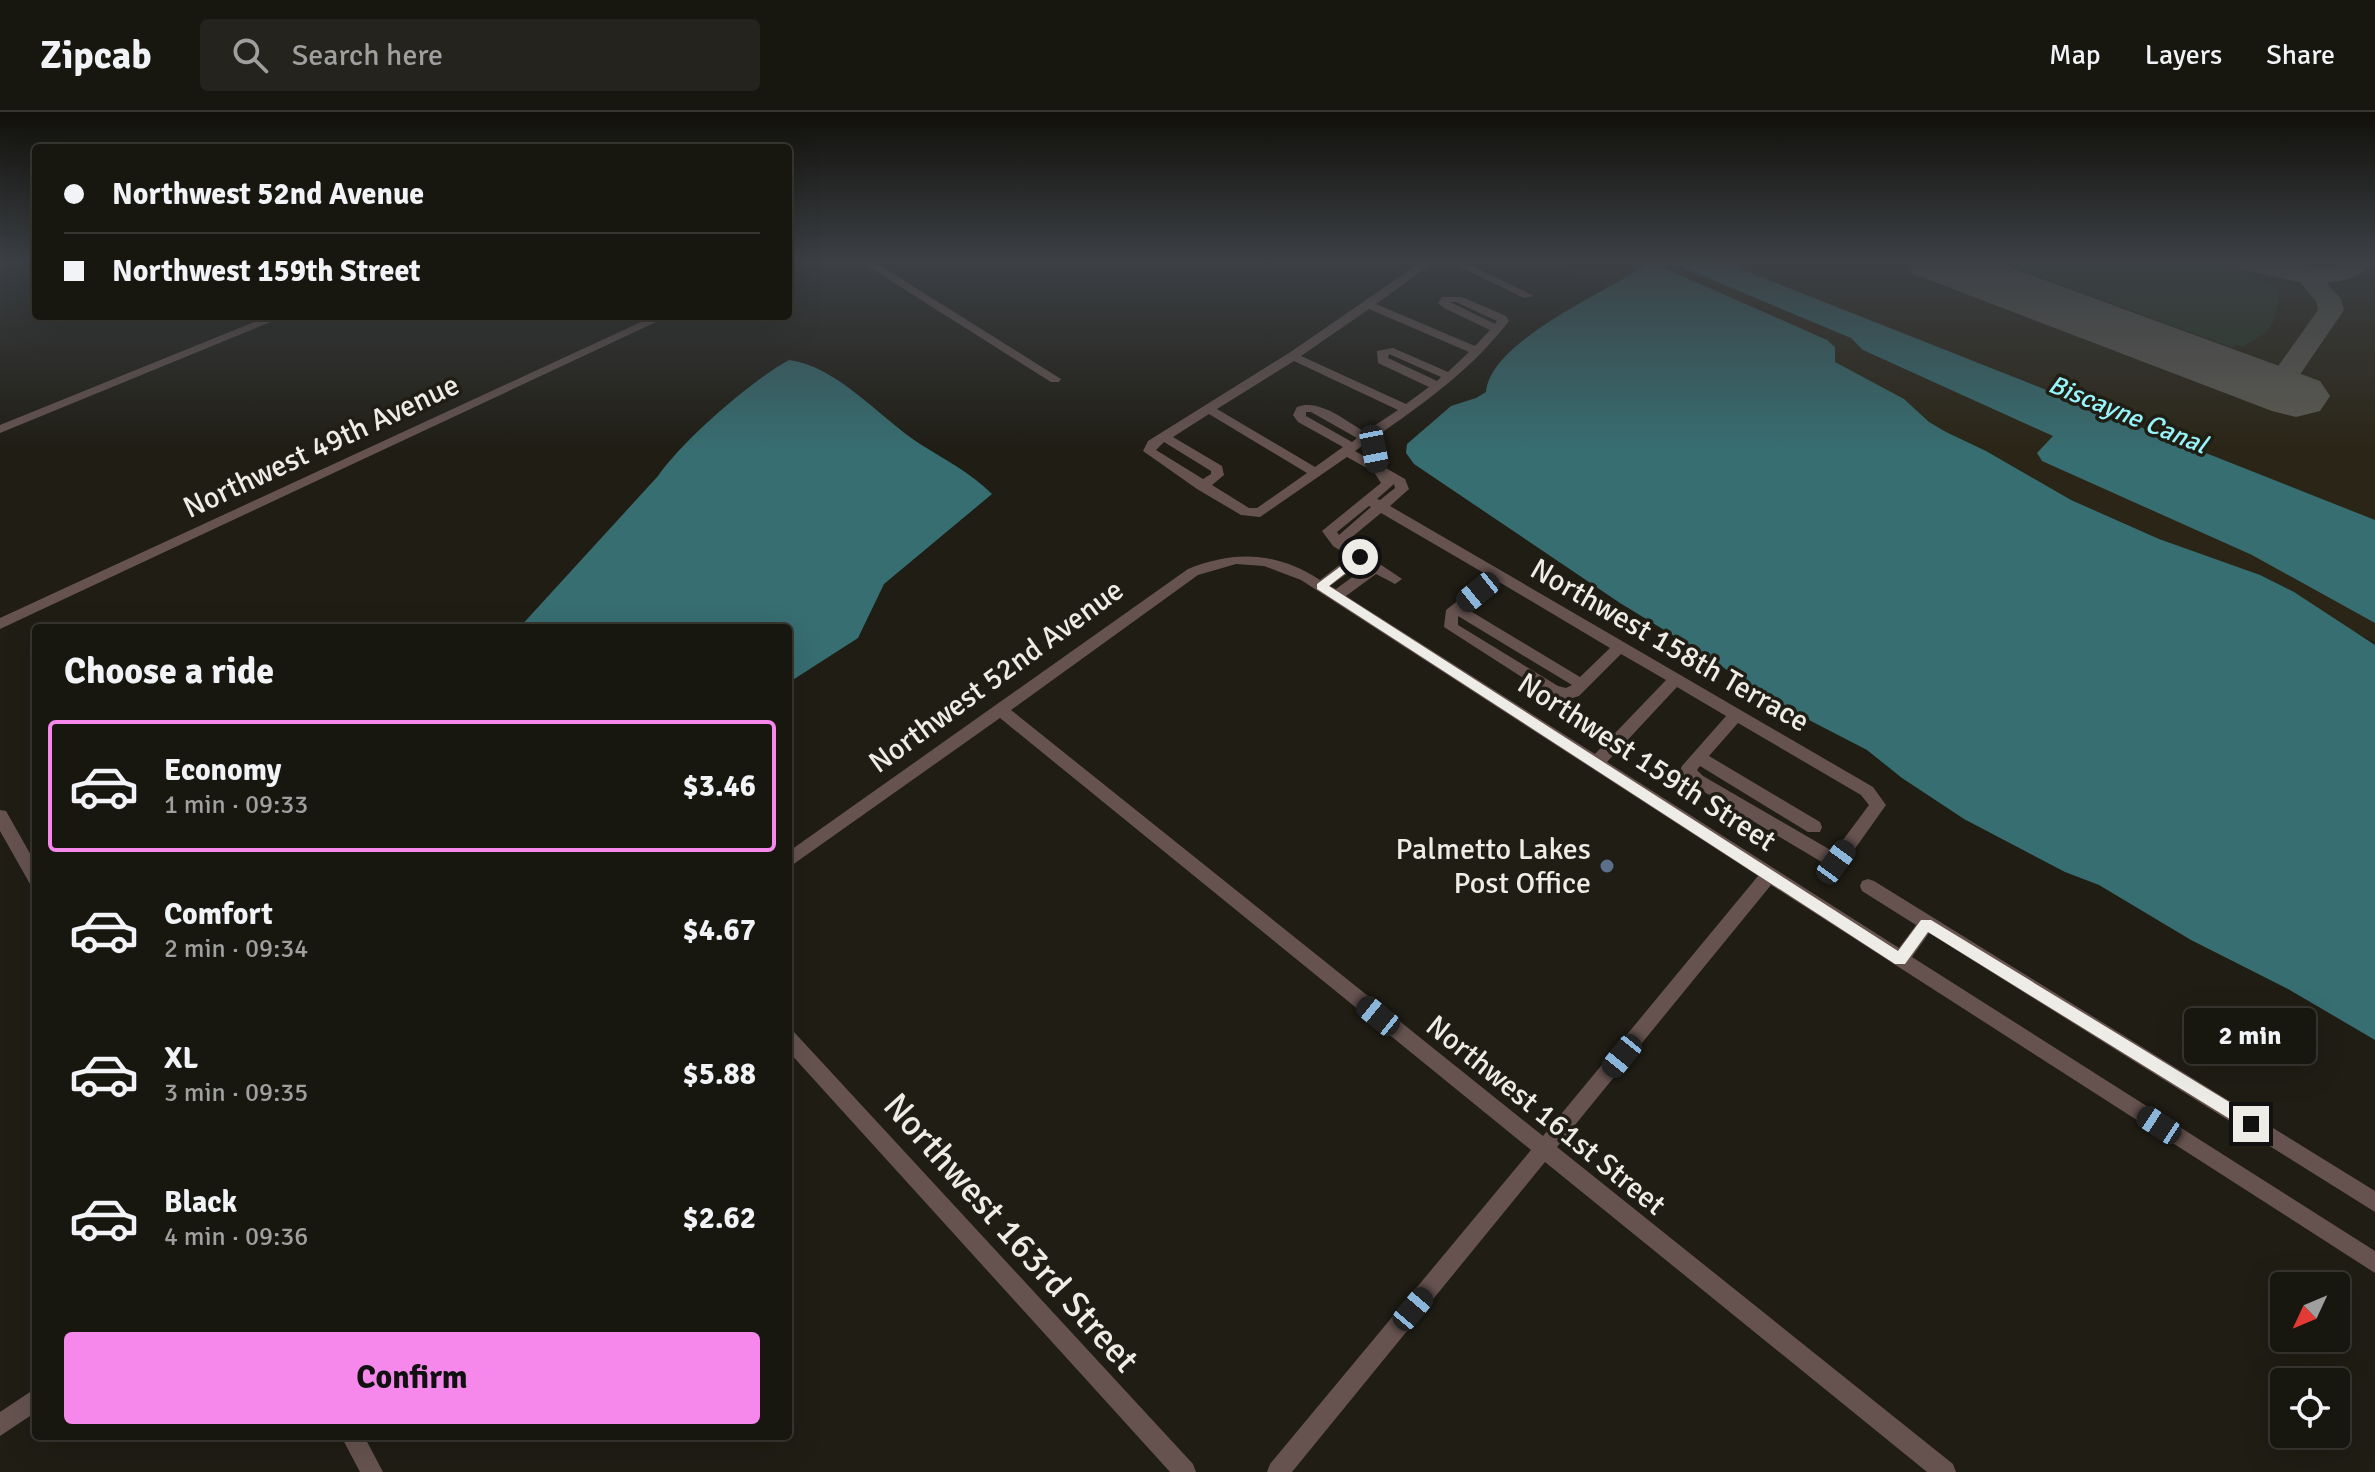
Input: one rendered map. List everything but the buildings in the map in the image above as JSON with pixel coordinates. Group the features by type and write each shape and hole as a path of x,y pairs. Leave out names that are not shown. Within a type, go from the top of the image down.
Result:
{"street":[{"path":"0,429 261,323"},
{"name":"Northwest 49th Avenue","path":"0,624 647,323"},
{"path":"965,323 1055,379"},
{"path":"1339,323 1152,444 1149,451 1246,512 1260,513 1450,377 1478,352 1497,329"},
{"path":"1412,323 1478,352"},
{"path":"1438,386 1382,360 1381,353 1389,350 1450,377"},
{"path":"1293,356 1407,409"},
{"path":"1378,469 1302,419 1299,415 1301,410 1308,407 1315,409 1371,441 1378,469 1388,484 1376,504 1330,529 1331,537 1395,579"},
{"path":"1209,409 1316,473"},
{"path":"1164,437 1217,469 1218,475 1202,486"},
{"name":"Northwest 158th Terrace","path":"1376,504 1867,791 1878,805 1836,862 1697,780 1688,770 1699,758"},
{"path":"1321,586 1360,557"},
{"name":"Northwest 159th Street","path":"1246,558 1284,565 1321,586 2375,1263"},
{"name":"Northwest 52nd Avenue","path":"792,858 1193,572 1210,564 1246,558"},
{"path":"1336,596 1376,567"},
{"name":"Northwest 159th Street","path":"1499,575 1457,609 1449,620 1457,633 1560,694 1574,692 1621,646"},
{"path":"1596,763 1677,678"},
{"name":"Northwest 161st Street","path":"1000,710 1945,1472"},
{"path":"1737,714 1699,758 1814,827"},
{"path":"0,816 32,872"},
{"path":"1278,1472 1770,874"},
{"path":"1868,886 2375,1202"},
{"path":"1900,960 1926,924"},
{"name":"Northwest 163rd Street","path":"792,1042 1185,1472"},
{"path":"0,1425 32,1402"},
{"path":"354,1440 372,1472"}],"shaded area":[{"path":"1684,323 2375,323 2375,642"}],"green space":[{"path":"2166,323 2273,323 2243,347 2236,345 2233,348"}],"water":[{"path":"1547,323 1790,323 1827,340 1835,347 1835,362 1904,399 1929,422 1946,432 1986,451 2071,500 2159,539 2260,575 2294,592 2375,645 2375,1040 2288,989 2191,940 2099,885 2065,872 1964,819 1902,778 1867,750 1757,693 1715,661 1620,603 1414,464 1406,453 1407,444 1451,406 1486,392 1493,373 1508,354"},
{"path":"1816,323 1878,323 2375,520 2375,623 2252,555 2042,461 2037,453 2053,436 1863,350 1851,338"},
{"path":"789,360 824,372 992,494 884,584 858,638 792,680 792,624 523,624 683,446 719,412"}],"taxiway":[{"path":"2276,389 2322,323"}],"runway":[{"path":"2102,323 2296,396"}],"place":[{"name":"Palmetto Lakes Post Office","path":"1607,866"}],"route":[{"path":"1360,557 1321,586 1900,960 1926,924 2251,1124"}],"water label":[{"name":"Biscayne Canal","path":"2128,414"}]}
